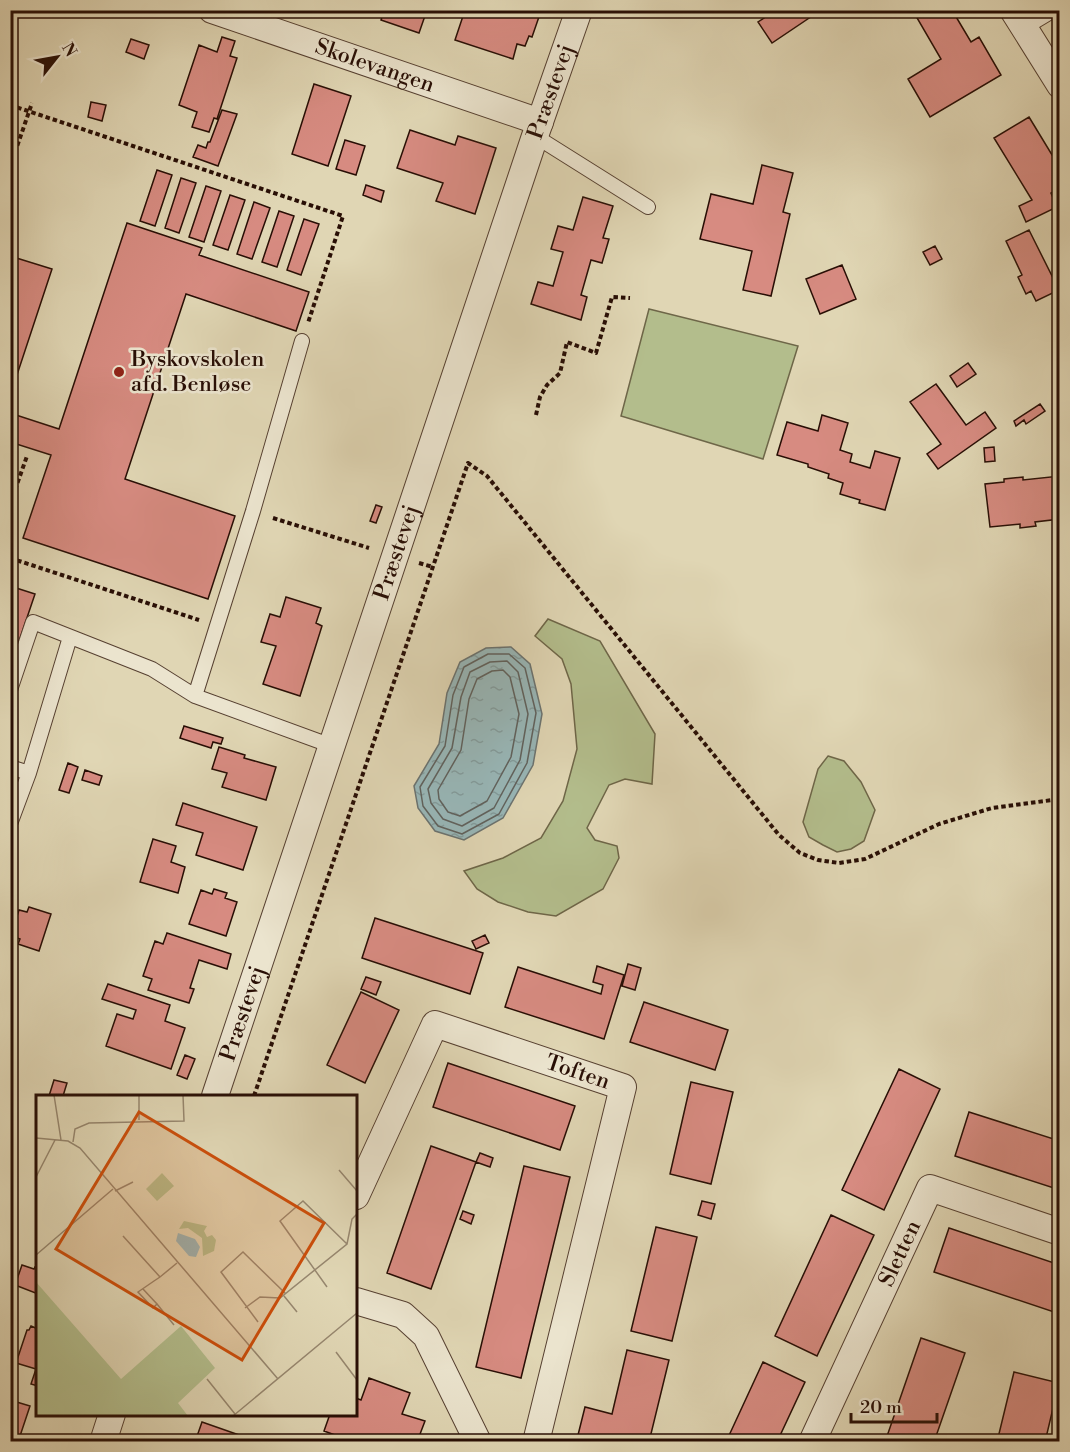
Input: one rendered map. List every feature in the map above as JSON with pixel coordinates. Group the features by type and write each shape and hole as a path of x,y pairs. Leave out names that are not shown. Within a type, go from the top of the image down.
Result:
{"street":[{"name":"Skolevangen","path":"212,10 538,129"},
{"name":"Præstevej","path":"215,1095 579,10"},
{"path":"1018,19 1059,85"},
{"name":"Toften","path":"357,1194 435,1024 623,1087 536,1442"},
{"name":"Sletten","path":"812,1442 930,1188 1059,1232"},
{"path":"357,1301 403,1315 426,1336 478,1442"},
{"path":"104,1442 111,1416"}],"lane":[{"path":"1018,19 1054,10"},
{"path":"538,129 648,207"},
{"path":"195,696 253,511 302,341"},
{"path":"10,690 33,622 152,669 195,696 332,746"},
{"path":"10,824 29,772 70,637"},
{"path":"10,766 29,772"}],"path":[{"path":"10,167 32,103"},
{"path":"10,105 343,216 302,341"},
{"path":"536,415 540,397 546,386 560,373 567,342 596,353 612,297 630,297"},
{"path":"10,504 27,456"},
{"path":"254,1095 468,463 487,476 778,835 800,853 818,860 839,863 865,859 939,824 992,808 1059,799"},
{"path":"253,511 433,567"},
{"path":"10,558 217,625"}],"green space":[{"path":"649,309 798,346 763,459 621,416"},
{"path":"548,619 600,641 655,734 652,784 625,779 609,785 587,828 595,840 617,846 619,858 603,889 556,916 528,912 498,902 477,889 464,871 503,858 541,838 563,801 577,749 571,684 562,659 535,636"},
{"path":"828,756 844,761 861,782 875,810 864,841 851,849 837,852 809,837 803,822 818,769"}],"water":[{"path":"511,647 530,664 542,714 533,765 503,818 464,840 435,831 418,808 414,786 439,744 447,693 460,662 486,648"}],"building":[{"path":"384,10 427,10 419,33 381,20"},
{"path":"465,10 541,11 532,37 529,36 525,46 517,44 513,59 455,40"},
{"path":"759,10 821,10 772,43 758,22 764,18"},
{"path":"952,10 971,42 979,37 1001,75 930,117 908,79 941,59 913,11"},
{"path":"222,37 235,41 230,56 237,58 217,119 214,118 209,132 192,127 197,112 179,105 199,45 217,52"},
{"path":"131,39 149,45 144,59 126,52"},
{"path":"314,84 351,96 328,166 292,154"},
{"path":"91,102 106,105 102,121 88,117"},
{"path":"222,110 237,114 218,166 193,157 198,145 206,148 210,142"},
{"path":"1029,117 1060,168 1060,188 1051,193 1057,207 1026,222 1019,206 1032,200 994,138"},
{"path":"410,130 455,145 458,136 496,148 475,214 436,201 443,183 397,168"},
{"path":"345,140 365,146 356,175 336,169"},
{"path":"762,165 793,173 783,212 790,214 771,296 743,290 752,251 700,239 711,194 753,204"},
{"path":"157,170 172,175 155,226 140,221"},
{"path":"181,178 196,183 179,233 165,228"},
{"path":"366,185 384,191 381,202 363,195"},
{"path":"206,186 221,191 204,242 189,237"},
{"path":"230,195 245,200 228,250 213,245"},
{"path":"583,197 613,206 603,238 609,239 602,263 591,260 581,295 587,297 581,320 531,304 538,282 553,286 563,252 551,249 558,226 573,230"},
{"path":"254,202 270,208 252,259 237,254"},
{"path":"279,211 294,216 277,267 262,262"},
{"path":"304,219 319,224 301,275 287,270"},
{"name":"Byskovskolen afd. Benløse","path":"127,223 202,248 199,255 309,292 296,331 186,294 125,479 235,516 208,599 23,538 51,455 10,442 10,413 59,429"},
{"path":"1029,230 1059,290 1036,301 1031,291 1026,294 1018,277 1022,275 1006,241"},
{"path":"935,246 942,259 930,265 923,252"},
{"path":"10,256 52,269 10,396"},
{"path":"842,265 856,299 820,314 806,279"},
{"path":"968,363 976,374 957,387 950,376"},
{"path":"936,384 966,425 985,412 996,428 938,469 927,454 941,444 910,402"},
{"path":"1040,404 1045,411 1026,424 1024,420 1016,426 1014,421"},
{"path":"822,415 848,423 840,450 852,454 850,462 870,468 875,451 900,458 885,510 859,503 860,500 840,494 843,483 828,478 829,474 808,467 808,464 777,455 787,422 818,431"},
{"path":"994,447 995,461 985,462 984,448"},
{"path":"1060,476 1060,519 1035,522 1036,526 1020,528 1020,524 990,527 985,484 1004,482 1004,479 1023,477 1023,480"},
{"path":"376,505 382,507 376,523 370,521"},
{"path":"10,586 35,594 10,668"},
{"path":"286,597 321,608 316,623 322,626 300,696 263,684 276,646 261,642 270,614 280,617"},
{"path":"184,726 223,738 221,744 213,742 211,748 180,738"},
{"path":"219,747 245,755 244,758 276,767 266,800 222,787 227,773 212,769"},
{"path":"68,763 78,767 69,793 59,790"},
{"path":"85,770 102,776 99,785 82,780"},
{"path":"183,803 257,827 243,870 196,855 203,833 176,825"},
{"path":"153,839 176,846 171,862 185,867 178,893 140,882"},
{"path":"214,889 227,893 225,898 237,902 226,936 189,924 201,890 212,894"},
{"path":"29,907 51,914 39,951 18,944 20,939 11,936 19,910 27,912"},
{"path":"375,918 483,953 470,994 362,958"},
{"path":"167,933 231,954 227,969 199,960 190,988 194,989 189,1003 148,990 152,979 143,976 155,941 163,944"},
{"path":"485,935 489,943 476,949 472,941"},
{"path":"628,964 641,968 635,990 622,986"},
{"path":"597,966 624,975 604,1039 505,1007 518,967 601,994 603,985 593,982"},
{"path":"366,977 381,982 376,995 361,989"},
{"path":"108,984 170,1005 165,1021 185,1028 171,1069 106,1046 117,1014 133,1019 136,1010 102,999"},
{"path":"361,992 399,1010 365,1083 327,1065"},
{"path":"644,1002 728,1030 715,1070 630,1042"},
{"path":"185,1055 195,1059 187,1079 177,1075"},
{"path":"448,1063 575,1106 560,1150 433,1107"},
{"path":"899,1069 940,1089 884,1210 842,1190"},
{"path":"54,1080 67,1083 63,1095 49,1095"},
{"path":"691,1082 733,1092 711,1184 670,1174"},
{"path":"969,1112 1060,1141 1060,1190 955,1156"},
{"path":"431,1146 476,1162 431,1289 387,1273"},
{"path":"480,1153 493,1158 490,1167 476,1162"},
{"path":"524,1166 570,1177 521,1378 476,1367"},
{"path":"702,1201 715,1204 711,1219 698,1215"},
{"path":"463,1211 474,1215 471,1224 460,1219"},
{"path":"831,1215 874,1235 817,1356 775,1336"},
{"path":"656,1227 697,1237 672,1341 631,1331"},
{"path":"949,1228 1060,1265 1060,1314 934,1272"},
{"path":"22,1265 34,1269 36,1267 36,1293 15,1285"},
{"path":"31,1326 36,1328 36,1369 16,1363 27,1330"},
{"path":"921,1338 965,1353 934,1442 885,1442"},
{"path":"627,1350 669,1360 649,1442 604,1442 578,1435 585,1407 612,1414"},
{"path":"763,1362 805,1382 777,1442 726,1442"},
{"path":"36,1369 36,1385 31,1384"},
{"path":"1014,1372 1059,1383 1045,1442 997,1442"},
{"path":"369,1378 410,1393 402,1414 425,1421 417,1442 354,1442 324,1431 329,1416 357,1416 357,1398 361,1400"},
{"path":"10,1400 30,1406 18,1442 10,1442"},
{"path":"202,1422 242,1436 240,1442 195,1442"}],"place":[{"name":"Byskovskolen afd. Benløse","path":"119,372"}]}
